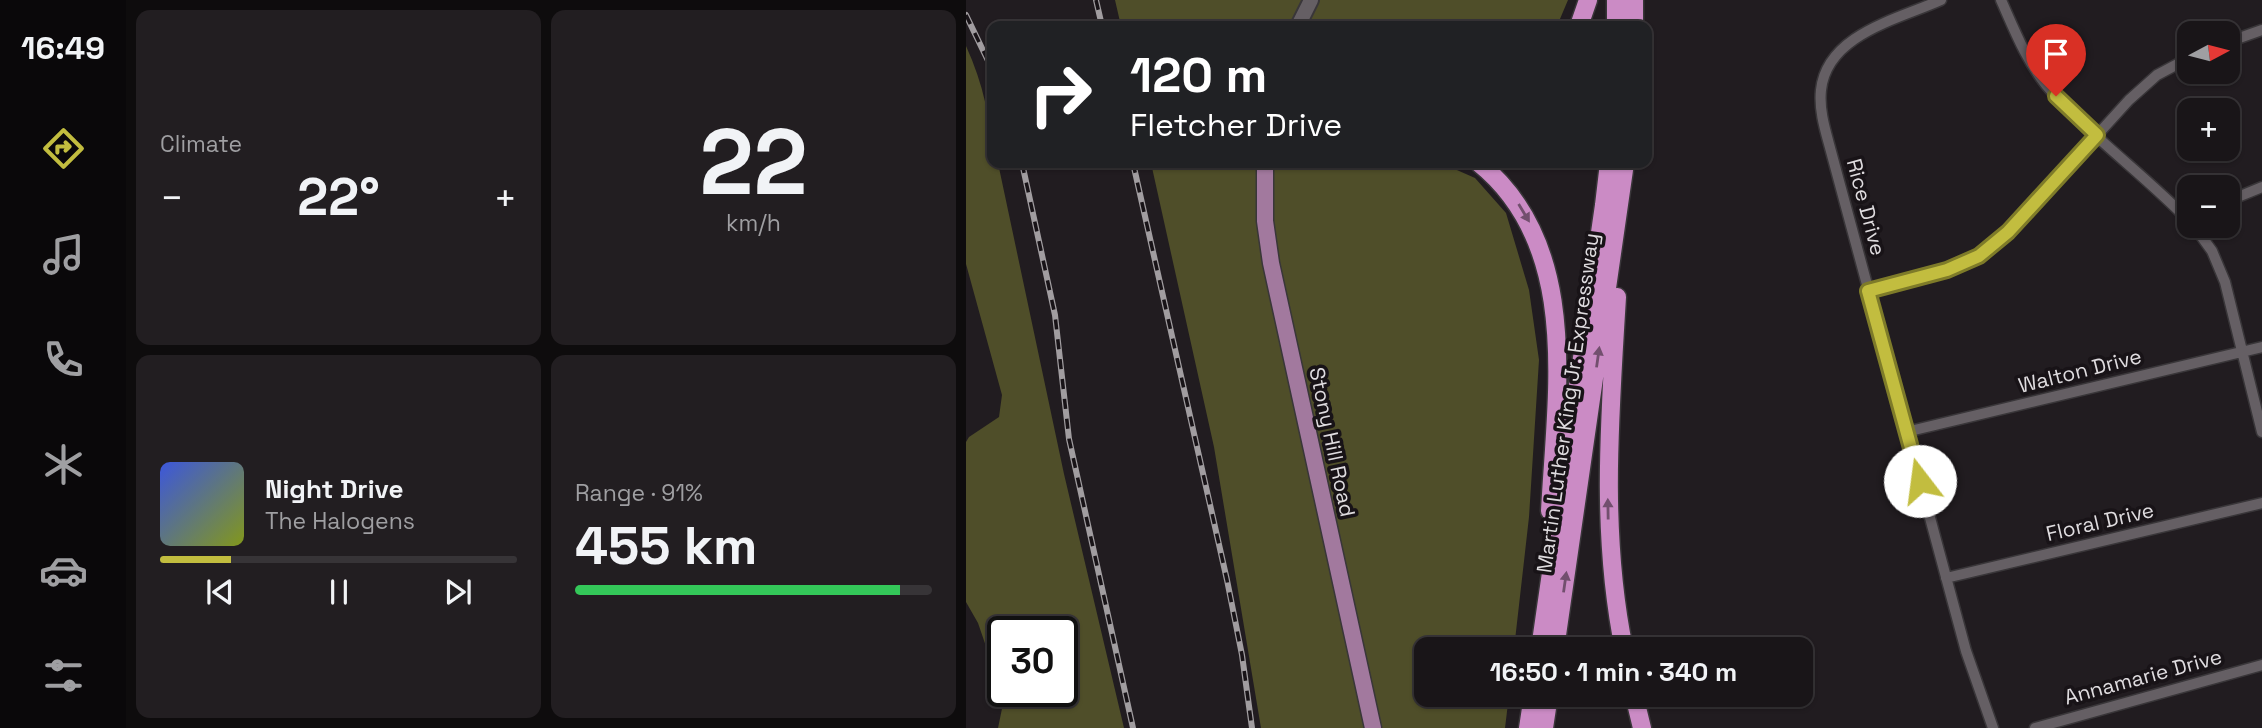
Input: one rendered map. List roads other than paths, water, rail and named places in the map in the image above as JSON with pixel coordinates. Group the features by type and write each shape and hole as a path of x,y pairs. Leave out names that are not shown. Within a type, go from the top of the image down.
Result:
{"highway":[{"path":"1581,21 1588,0"},
{"path":"1616,0 1616,21"},
{"path":"1633,21 1634,0"},
{"path":"1485,168 1502,183 1530,222 1542,252 1553,307 1557,367 1543,626"},
{"name":"Martin Luther King Jr. Expressway","path":"1542,637 1619,168"},
{"name":"Martin Luther King Jr. Expressway","path":"1557,637 1619,168"},
{"path":"1620,168 1608,500 1613,580 1622,637"},
{"path":"1528,728 1531,707"},
{"path":"1544,728 1547,707"},
{"path":"1637,707 1642,728"}],"main road":[{"name":"Stony Hill Road","path":"1265,168 1264,210 1271,263 1373,728"}],"street":[{"path":"1300,21 1311,0"},
{"name":"Rice Drive","path":"1941,0 1856,38 1832,60 1821,90 1822,118 1946,578 1975,679 1993,728"},
{"path":"2001,0 2035,70 2066,107 2177,208"},
{"path":"2240,38 2262,30"},
{"path":"1868,291 1947,270 1986,251 2008,232 2143,87 2157,75 2177,64"},
{"path":"2240,196 2262,187"},
{"path":"2202,238 2218,262 2225,282 2262,432"},
{"name":"Walton Drive","path":"1906,432 2262,347"},
{"name":"Floral Drive","path":"1946,578 2262,503"},
{"name":"Annamarie Drive","path":"2035,728 2262,664"}],"railway":[{"path":"1096,0 1101,21"},
{"path":"966,15 987,59"},
{"path":"1023,168 1055,315 1069,439 1133,728"},
{"path":"1134,168 1227,580 1242,655 1252,728"}]}
